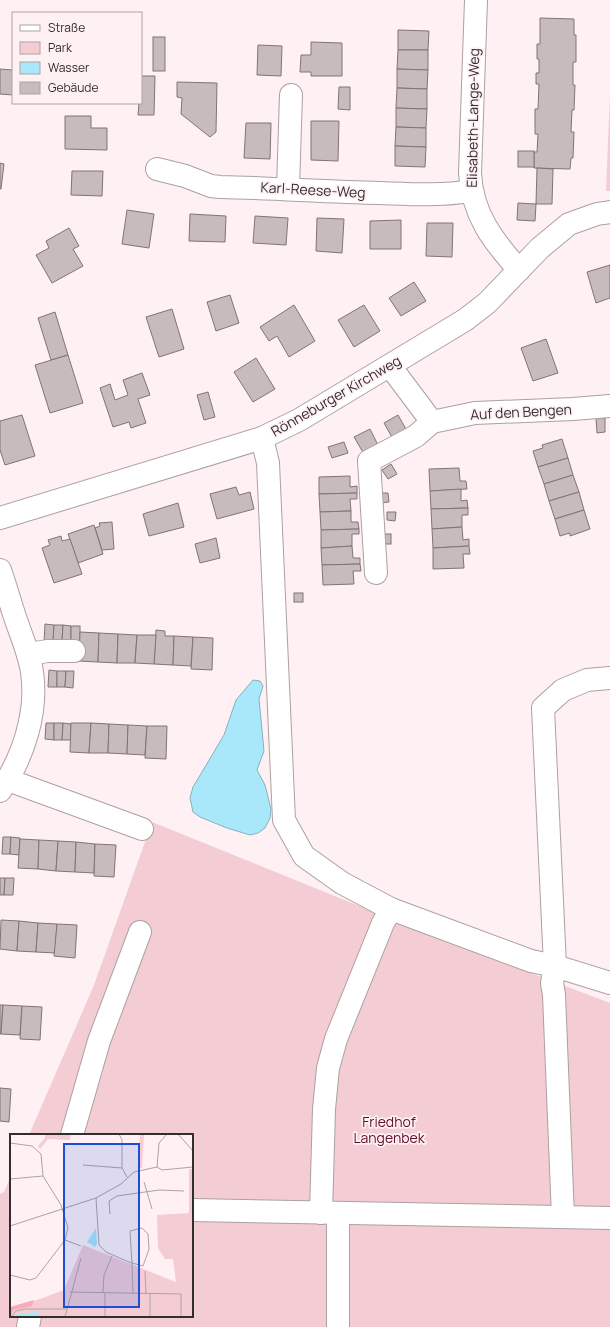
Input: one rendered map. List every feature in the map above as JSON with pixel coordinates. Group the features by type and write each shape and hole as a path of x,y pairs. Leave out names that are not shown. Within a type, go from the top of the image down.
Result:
{"street":[{"name":"Elisabeth-Lange-Weg","path":"476,0 470,173 471,191 477,209 490,234 519,270"},
{"path":"288,188 291,95"},
{"name":"Karl-Reese-Weg","path":"157,169 185,176 211,186 220,187 288,188 329,192 422,194 456,194 471,191"},
{"name":"Rönneburger Kirchweg","path":"0,518 262,438 299,420 466,320 486,303 540,248 569,224 597,214 610,212"},
{"path":"390,366 432,422"},
{"name":"Auf den Bengen","path":"376,573 369,461 416,436 432,422 475,413 610,406"},
{"path":"262,438 268,463 284,820 304,856 342,883 391,909 531,961 555,966 610,983"},
{"path":"0,570 28,654 32,673 32,704 25,741 20,756 4,786 142,829"},
{"path":"28,654 48,651 74,652"},
{"path":"563,1217 554,996 552,983 555,966 543,708 563,690 587,680 610,678"},
{"path":"338,1327 329,1213 324,1109 328,1068 336,1039 383,923 391,909"},
{"path":"72,1134 99,1041 140,932"},
{"path":"193,1210 610,1218"},
{"path":"28,1327 30,1317"}],"green space":[{"path":"610,93 610,191 606,191"},
{"name":"Friedhof Langenbek","path":"152,822 431,935 610,1003 610,1327 0,1327 0,1194 4,1192 10,1178 10,1317 193,1317 193,1134 29,1134 94,985"}],"water":[{"path":"253,680 260,681 263,686 259,699 264,751 257,770 265,785 271,809 270,818 265,828 258,833 250,835 227,828 200,817 193,812 190,798 193,787 224,735 236,700"}],"building":[{"path":"540,18 574,19 574,35 576,35 576,62 573,62 573,85 575,85 571,132 574,132 573,158 571,158 570,169 534,168 534,152 537,152 538,134 535,134 535,109 538,109 539,84 536,84 536,73 539,73 537,44 540,44"},
{"path":"398,30 429,31 428,50 398,50"},
{"path":"153,37 165,37 165,71 153,71"},
{"path":"311,42 342,43 342,76 311,76 311,72 300,72 301,55 311,55"},
{"path":"258,45 282,46 281,76 257,75"},
{"path":"398,50 428,50 428,70 397,69"},
{"path":"0,69 12,70 12,95 0,94"},
{"path":"397,69 428,70 427,89 397,88"},
{"path":"142,76 155,76 154,115 138,115 139,104 142,104"},
{"path":"177,82 217,83 216,132 210,137 181,114 182,98 177,97"},
{"path":"339,87 350,87 350,110 338,109"},
{"path":"397,88 427,89 427,109 396,108"},
{"path":"396,108 427,109 426,128 396,127"},
{"path":"65,116 91,116 91,128 107,128 107,150 65,149"},
{"path":"311,121 339,121 338,161 311,160"},
{"path":"246,123 271,123 270,159 244,158"},
{"path":"396,127 426,128 426,147 395,146"},
{"path":"395,146 426,147 425,167 395,166"},
{"path":"518,151 534,151 534,167 518,167"},
{"path":"0,163 4,164 1,189 0,189"},
{"path":"537,168 553,169 552,204 536,204"},
{"path":"72,171 103,171 102,196 71,195"},
{"path":"518,203 536,204 535,221 517,220"},
{"path":"127,210 154,214 149,248 122,244"},
{"path":"190,214 226,216 225,242 189,241"},
{"path":"255,216 288,218 286,245 253,243"},
{"path":"317,218 344,219 342,253 316,251"},
{"path":"401,220 401,249 370,249 370,221"},
{"path":"427,223 453,223 452,257 426,256"},
{"path":"69,228 79,246 73,249 83,266 52,283 36,255 49,248 46,241"},
{"path":"610,265 610,298 596,303 587,272"},
{"path":"414,282 426,301 401,316 389,298"},
{"path":"230,295 239,323 216,331 207,302"},
{"path":"294,305 315,341 289,357 277,336 269,341 260,327"},
{"path":"364,305 380,331 354,347 338,320"},
{"path":"172,309 184,349 159,357 146,317"},
{"path":"55,312 68,355 51,360 38,318"},
{"path":"546,339 558,373 533,381 521,348"},
{"path":"68,355 83,403 50,413 35,365"},
{"path":"256,358 275,389 253,402 234,372"},
{"path":"142,373 150,395 138,399 146,423 131,428 129,422 113,427 100,388 110,384 115,400 128,395 123,380"},
{"path":"208,392 215,417 204,420 197,395"},
{"path":"22,415 35,456 5,465 0,450 0,421"},
{"path":"398,415 407,431 393,439 384,423"},
{"path":"596,418 605,418 605,432 597,433"},
{"path":"370,429 379,447 364,454 354,437"},
{"path":"562,439 568,458 538,467 533,451 543,448 542,445"},
{"path":"344,442 348,453 332,458 328,447"},
{"path":"568,458 573,475 544,484 538,467"},
{"path":"391,464 397,474 388,479 382,470"},
{"path":"459,468 460,481 466,481 467,489 430,491 429,469"},
{"path":"573,475 579,492 549,501 544,484"},
{"path":"350,476 350,487 357,486 357,493 319,494 319,477"},
{"path":"236,487 239,495 250,492 254,509 217,519 210,494"},
{"path":"461,489 461,501 467,500 468,508 431,509 430,491"},
{"path":"579,492 584,510 555,519 549,501"},
{"path":"357,493 357,499 350,499 351,511 320,512 319,494"},
{"path":"379,493 388,493 389,502 380,503"},
{"path":"178,503 184,527 149,536 143,514"},
{"path":"468,508 468,515 462,515 462,527 432,529 431,509"},
{"path":"584,510 590,529 570,536 570,533 560,536 555,519"},
{"path":"351,511 351,522 358,522 359,529 321,530 320,512"},
{"path":"387,512 396,512 395,521 387,520"},
{"path":"112,522 114,549 102,550 95,528 100,526 99,523"},
{"path":"94,525 103,554 78,563 68,534"},
{"path":"462,527 463,540 469,539 469,546 433,548 432,529"},
{"path":"359,529 359,534 352,534 352,546 321,548 321,530"},
{"path":"383,534 391,534 391,544 383,544"},
{"path":"61,536 62,541 70,539 82,574 54,583 42,548 50,545 48,540"},
{"path":"216,538 220,558 200,563 195,544"},
{"path":"352,546 353,558 360,558 360,564 322,565 321,548"},
{"path":"469,546 470,554 463,554 464,568 433,569 433,548"},
{"path":"360,564 361,571 353,571 354,584 323,585 322,565"},
{"path":"294,593 303,593 303,602 294,602"},
{"path":"45,624 54,625 53,642 44,642"},
{"path":"54,625 63,625 62,642 53,642"},
{"path":"63,625 71,626 71,643 62,642"},
{"path":"71,626 80,626 80,643 71,643"},
{"path":"156,630 165,631 165,636 174,636 173,665 154,664"},
{"path":"80,632 99,633 98,662 79,661"},
{"path":"99,633 118,634 117,663 98,662"},
{"path":"118,634 137,635 135,663 117,663"},
{"path":"137,635 156,635 154,664 135,663"},
{"path":"174,636 193,637 191,666 173,665"},
{"path":"193,637 213,638 212,670 191,669"},
{"path":"49,670 57,671 57,687 48,687"},
{"path":"57,671 66,671 65,687 57,687"},
{"path":"66,671 74,671 73,688 65,687"},
{"path":"46,723 54,723 54,740 45,739"},
{"path":"54,723 63,723 62,740 54,740"},
{"path":"63,723 71,724 71,740 62,740"},
{"path":"71,723 91,723 89,753 70,752"},
{"path":"91,723 109,724 108,753 89,753"},
{"path":"109,724 128,725 127,754 108,753"},
{"path":"128,725 147,726 145,755 127,754"},
{"path":"147,726 167,726 166,759 145,758"},
{"path":"3,837 11,837 10,854 2,854"},
{"path":"11,837 20,838 19,855 10,854"},
{"path":"20,839 39,840 38,869 18,868"},
{"path":"39,840 58,841 56,871 38,869"},
{"path":"58,841 76,842 75,872 56,871"},
{"path":"76,842 95,844 94,873 75,872"},
{"path":"95,844 116,845 114,877 94,876"},
{"path":"0,878 5,878 4,895 0,895"},
{"path":"5,878 14,878 13,895 4,895"},
{"path":"1,920 19,921 17,951 0,949"},
{"path":"19,921 38,923 36,952 17,951"},
{"path":"38,923 57,924 55,953 36,952"},
{"path":"57,924 77,925 75,958 54,956"},
{"path":"0,1005 3,1005 1,1034 0,1034"},
{"path":"3,1005 22,1006 20,1035 1,1034"},
{"path":"22,1006 42,1007 40,1040 20,1039"},
{"path":"0,1088 11,1089 9,1122 0,1121"}]}
